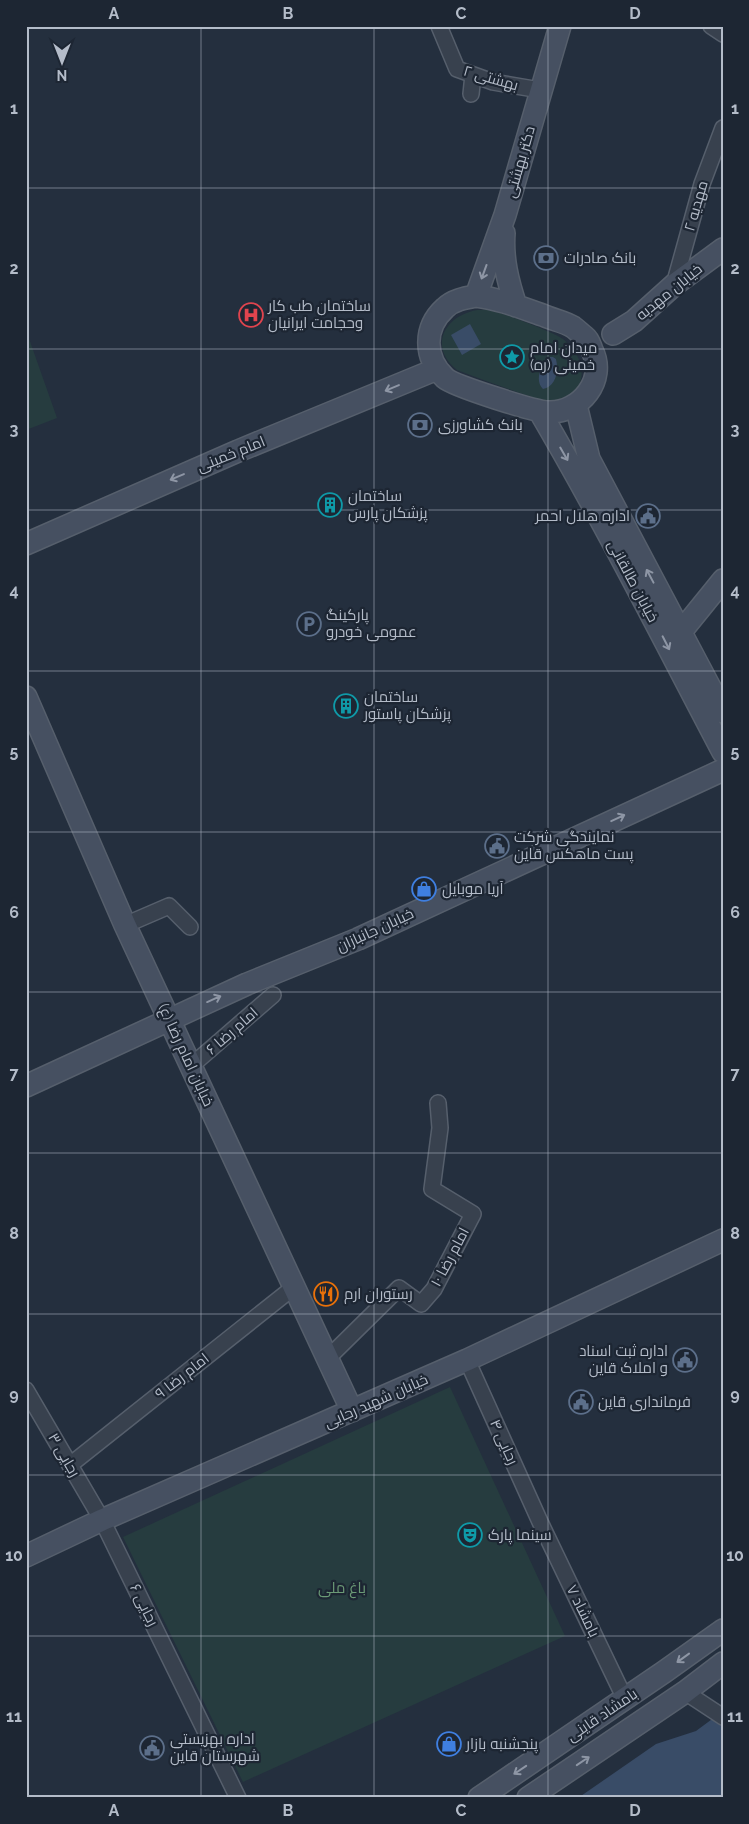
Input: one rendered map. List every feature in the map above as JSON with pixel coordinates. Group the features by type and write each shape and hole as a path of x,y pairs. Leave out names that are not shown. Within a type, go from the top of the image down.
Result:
{"street":[{"name":"بهشتی ۲","path":"439,26 457,69 494,82 540,90"},
{"name":"دکتر بهشتی","path":"476,296 505,215 560,26"},
{"path":"712,26 723,34"},
{"path":"472,94 473,75"},
{"name":"مهدیه ۲","path":"674,285 702,184 723,128"},
{"path":"505,215 502,250 507,277 516,306"},
{"name":"خیابان مهدیه","path":"613,334 634,321 674,285 723,249"},
{"path":"476,296 491,298 516,306 572,326 613,334 589,392 576,405 558,412 540,412 447,379 431,360 429,348 431,328 445,308 459,299 476,296"},
{"path":"572,326 587,339 595,356 596,374"},
{"name":"امام خمینی","path":"26,544 211,462 437,369"},
{"name":"خیابان طالقانی","path":"576,405 588,459 723,712"},
{"name":"خیابان طالقانی","path":"540,412 639,590 723,752"},
{"path":"680,633 723,580"},
{"name":"خیابان امام رضا (ع)","path":"26,697 125,925 352,1411"},
{"name":"خیابان جانبازان","path":"26,1086 253,982 358,938 723,770"},
{"path":"125,925 169,906 190,927"},
{"name":"امام رضا ۶","path":"191,1066 273,995"},
{"name":"امام رضا ۱۰","path":"327,1359 399,1288 421,1304 434,1289 473,1214 432,1189 440,1128 438,1103"},
{"name":"خیابان شهید رجایی","path":"26,1556 102,1520 467,1360 722,1244"},
{"name":"امام رضا ۹","path":"70,1465 294,1287"},
{"name":"رجایی ۴","path":"467,1360 541,1524"},
{"name":"رجایی ۳","path":"26,1390 102,1520"},
{"name":"رجایی ۶","path":"102,1520 238,1798"},
{"name":"بامشاد ۷","path":"541,1524 625,1699"},
{"name":"بامشاد قاینی","path":"479,1798 723,1630"},
{"name":"بامشاد قاینی","path":"528,1798 685,1692 723,1663"},
{"path":"685,1692 723,1717"}],"green space":[{"name":"میدان امام خمینی (ره)","path":"477,310 490,310 529,323 563,339 578,357 581,367 579,386 573,394 564,400 549,403 457,370 448,361 443,352 442,342 449,326 465,313","holes":["549,357 556,359 557,371 554,380 539,375 542,366"]},
{"path":"26,330 57,418 26,430"},
{"name":"باغ ملی","path":"450,1387 565,1636 243,1782 123,1537"}],"water":[{"path":"470,324 481,344 462,355 451,335"},
{"path":"550,357 556,359 557,373 551,385 543,389 540,385 539,377 544,364"},
{"path":"723,1711 723,1798 578,1798 656,1744 696,1731"}],"place":[{"name":"بانک صادرات","path":"546,258"},
{"name":"ساختمان طب کار و‌حجامت ایرانیان","path":"251,315"},
{"name":"میدان امام خمینی (ره)","path":"512,357"},
{"name":"بانک کشاورزی","path":"420,425"},
{"name":"ساختمان پزشکان پارس","path":"330,505"},
{"name":"اداره هلال احمر","path":"648,516"},
{"name":"پارکینگ عمومی خودرو","path":"309,624"},
{"name":"ساختمان پزشکان پاستور","path":"346,706"},
{"name":"نمایندگی شرکت پست ماهکس قاین","path":"497,846"},
{"name":"آریا موبایل","path":"424,889"},
{"name":"رستوران ارم","path":"326,1294"},
{"name":"اداره ثبت اسناد و املاک قاین","path":"685,1360"},
{"name":"فرمانداری قاین","path":"581,1402"},
{"name":"سینما پارک","path":"470,1535"},
{"name":"پنجشنبه بازار","path":"449,1744"},
{"name":"اداره بهزیستی شهرستان قاین","path":"152,1748"}]}
